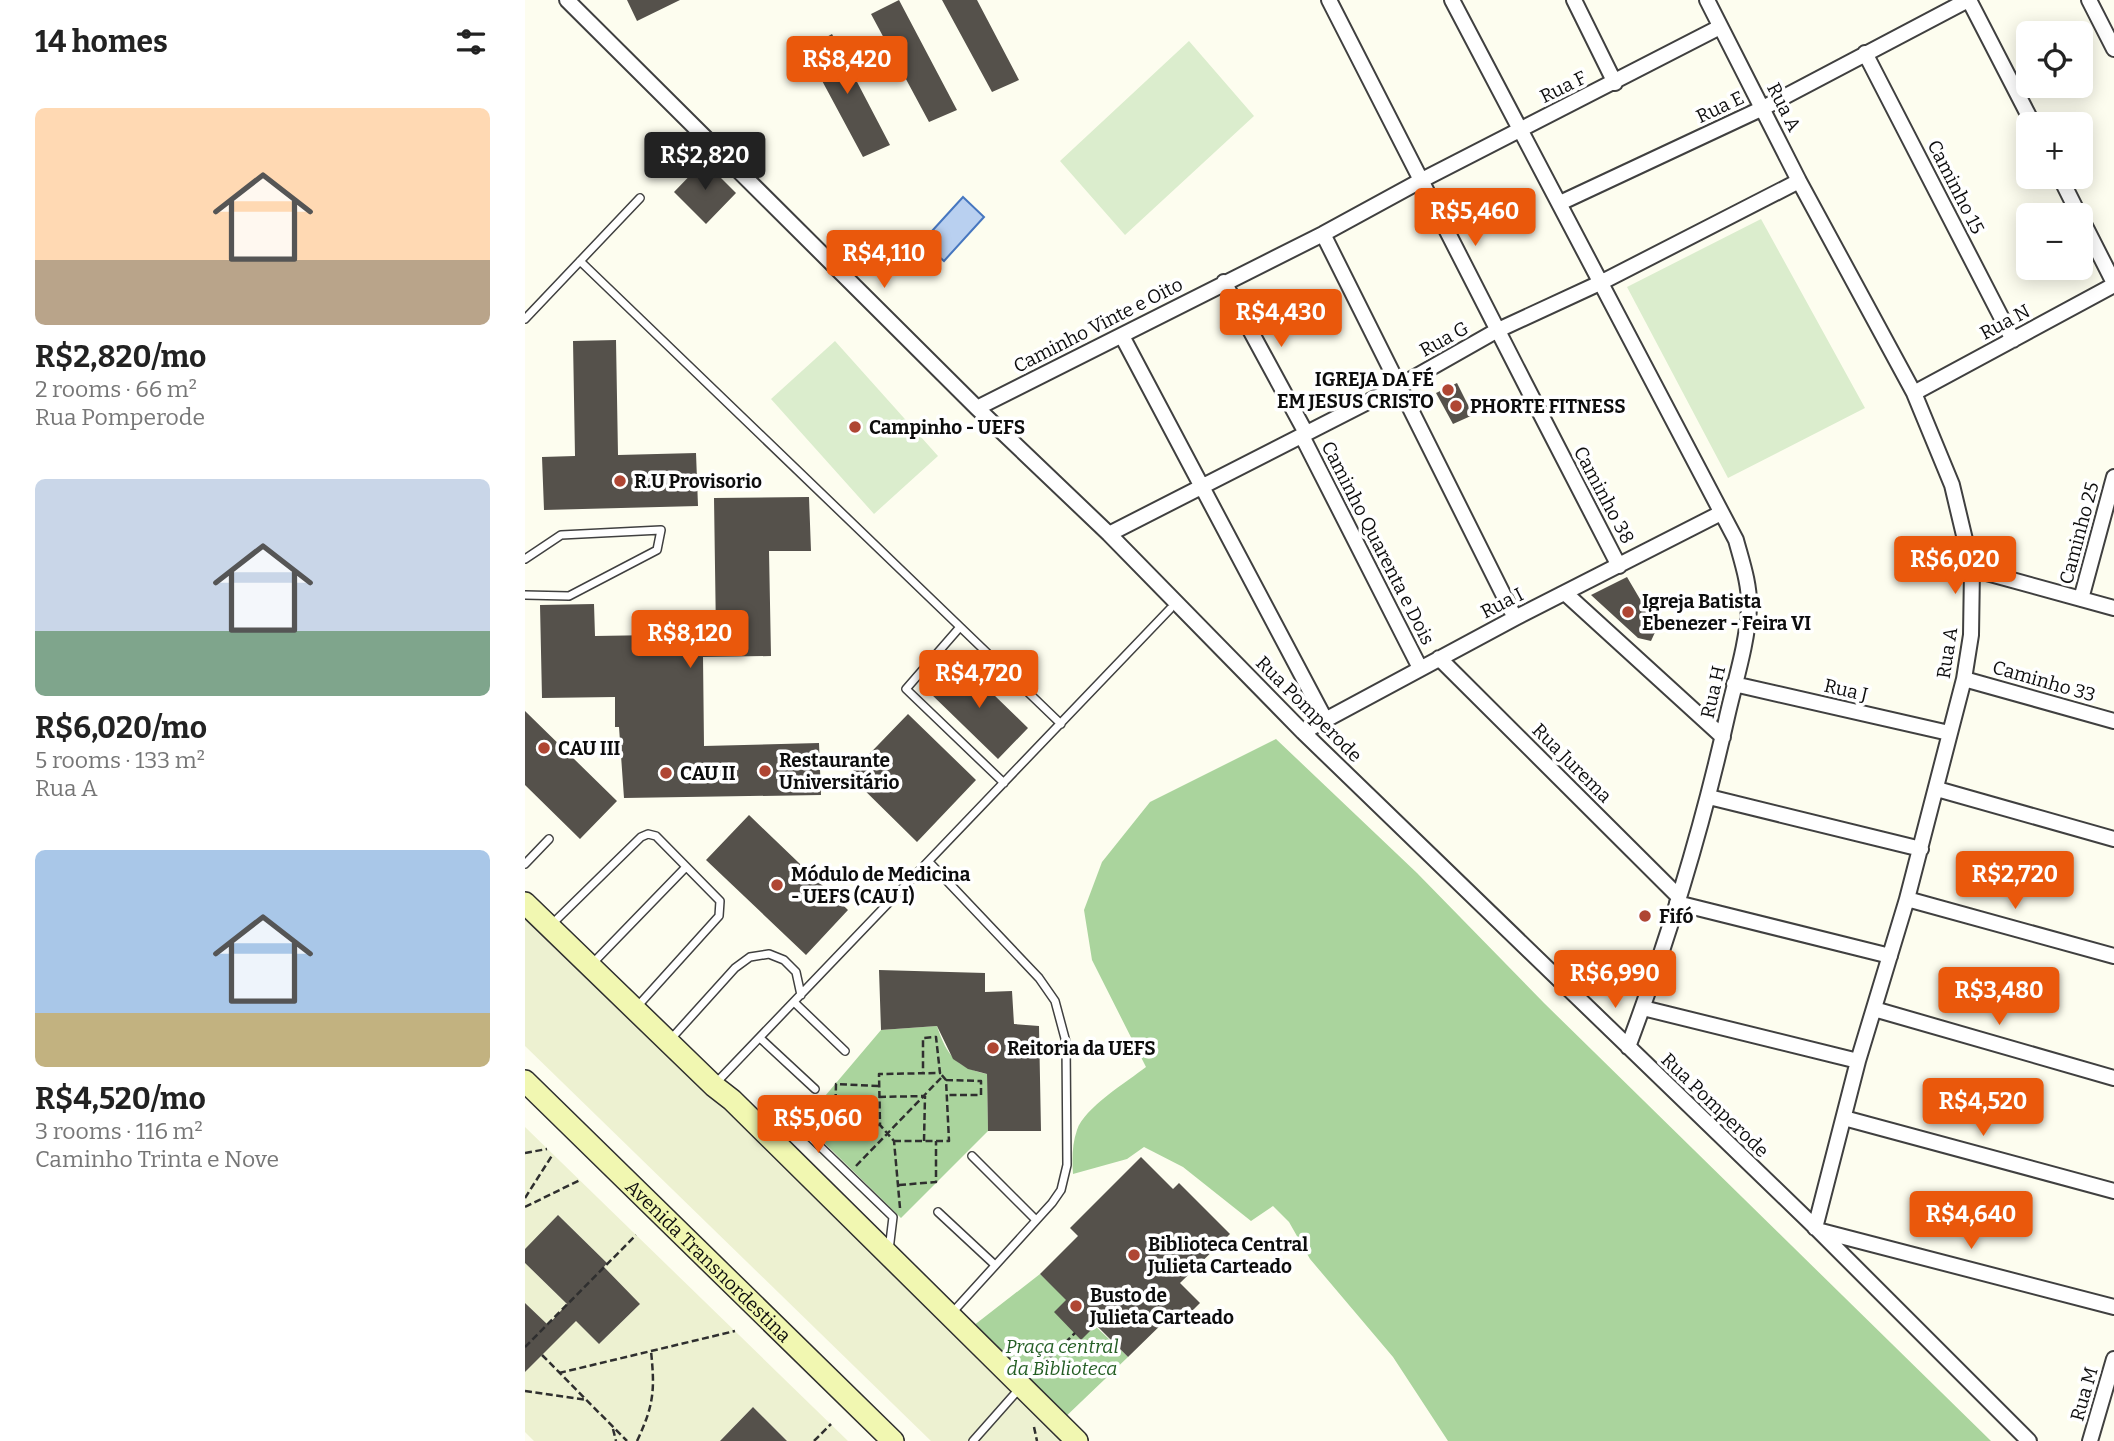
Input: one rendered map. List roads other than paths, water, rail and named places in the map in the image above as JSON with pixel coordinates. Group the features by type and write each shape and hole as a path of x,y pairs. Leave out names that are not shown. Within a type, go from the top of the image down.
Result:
{"street":[{"name":"Rua Pomperode","path":"567,0 977,408 1109,534 1173,606 1816,1229 2029,1441"},
{"name":"Caminho 38","path":"1329,0 1496,331 1619,566"},
{"name":"Rua H","path":"1452,0 1736,540 1744,571 1749,605 1745,642 1709,797 1678,900 1628,1047"},
{"path":"1574,0 1615,83"},
{"path":"1969,0 2027,112"},
{"name":"Rua E","path":"1560,203 1763,108 1969,0"},
{"path":"2089,0 2114,49"},
{"name":"Rua A","path":"1714,2 1720,27 1914,393 1952,485 1972,569 1971,635 1964,679 1907,899 1857,1061 1816,1229"},
{"name":"Rua F","path":"1422,180 1720,27"},
{"name":"Caminho 15","path":"1865,53 2013,340"},
{"name":"Caminho Vinte e Oito","path":"977,408 1324,234 1422,180"},
{"name":"Rua G","path":"1109,534 1399,386 1496,331 1602,282 1800,181"},
{"path":"1324,234 1515,618"},
{"path":"2093,243 2114,284"},
{"name":"Caminho Quarenta e Dois","path":"1224,282 1304,434 1420,668"},
{"name":"Rua N","path":"1914,393 2114,284"},
{"path":"1122,336 1325,719"},
{"name":"Caminho 25","path":"2081,599 2112,493 2114,477"},
{"name":"Rua I","path":"1304,732 1515,618 1721,513"},
{"path":"1972,569 2114,608"},
{"path":"1565,593 1723,737"},
{"name":"Rua Jurema","path":"1439,658 1678,900"},
{"name":"Caminho 33","path":"1964,679 2114,721"},
{"name":"Rua J","path":"1734,684 1949,733"},
{"path":"1937,789 2114,839"},
{"path":"1709,797 1921,849"},
{"path":"1907,899 2114,956"},
{"path":"1678,900 1889,956"},
{"path":"525,903 768,1136 1077,1441"},
{"path":"1643,1007 1857,1061"},
{"path":"1874,1009 2114,1078"},
{"name":"Avenida Transnordestina","path":"525,1081 893,1441"},
{"path":"1844,1118 2114,1191"},
{"path":"1816,1229 2114,1307"},
{"name":"Rua M","path":"2090,1441 2112,1375 2114,1359"}],"lane":[{"path":"525,319 640,198"},
{"path":"580,261 1061,724"},
{"path":"525,559 561,535 661,530 657,550 569,596 525,595"},
{"path":"714,1086 1173,606"},
{"path":"960,627 906,689 1004,783"},
{"path":"549,927 641,837 648,834 656,836 720,901 719,916 635,1009"},
{"path":"525,864 549,839"},
{"path":"929,862 1039,978 1055,1001 1066,1042 1067,1165 1061,1190 950,1314"},
{"path":"590,966 686,867"},
{"path":"668,1042 735,968 750,957 769,954 783,960 796,972 801,995"},
{"path":"794,1002 845,1051"},
{"path":"759,1038 815,1089"},
{"path":"768,1136 803,1130 893,1217 889,1254"},
{"path":"972,1156 1036,1220"},
{"path":"938,1212 995,1265"},
{"path":"973,1441 1022,1385"}],"water":[{"path":"963,197 984,217 944,261 922,242"}],"place":[{"name":"IGREJA DA FÉ EM JESUS CRISTO","path":"1448,390"},
{"name":"PHORTE FITNESS","path":"1456,406"},
{"name":"Campinho - UEFS","path":"855,427"},
{"name":"R.U Provisorio","path":"620,481"},
{"name":"Igreja Batista Ebenezer - Feira VI","path":"1628,612"},
{"name":"CAU III","path":"544,748"},
{"name":"Restaurante Universitário","path":"765,771"},
{"name":"CAU II","path":"666,773"},
{"name":"Módulo de Medicina - UEFS (CAU I)","path":"777,885"},
{"name":"Fifó","path":"1645,916"},
{"name":"Reitoria da UEFS","path":"993,1048"},
{"name":"Biblioteca Central Julieta Carteado","path":"1134,1255"},
{"name":"Busto de Julieta Carteado","path":"1076,1306"}],"park label":[{"name":"Praça central da Biblioteca","path":"1062,1357"}]}
